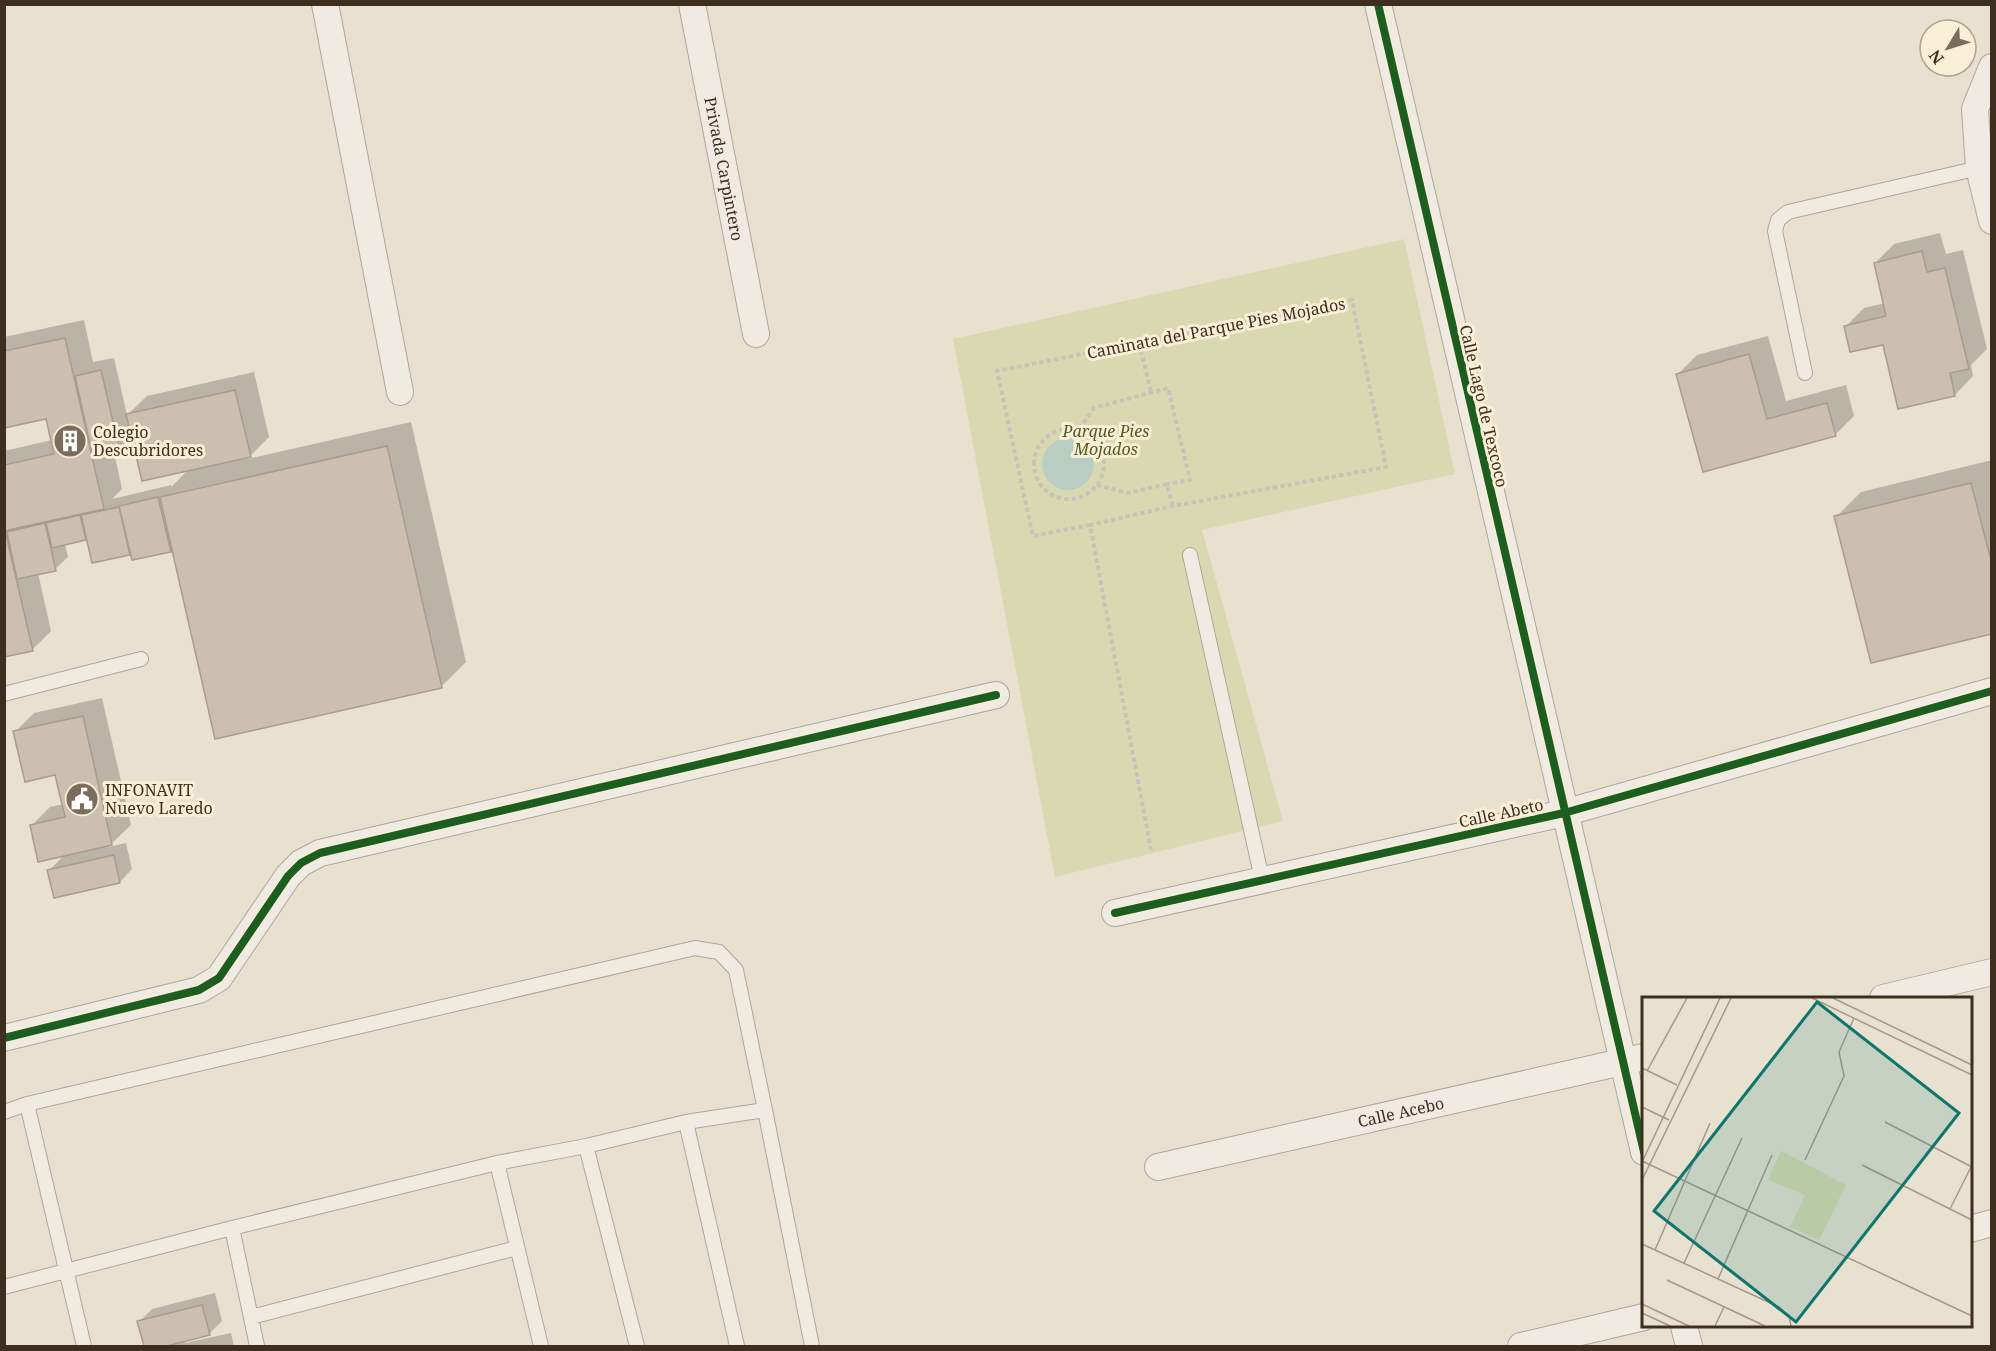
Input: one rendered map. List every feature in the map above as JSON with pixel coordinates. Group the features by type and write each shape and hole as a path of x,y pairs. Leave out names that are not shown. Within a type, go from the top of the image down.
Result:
{"street":[{"path":"325,4 400,392"},
{"name":"Privada Carpintero","path":"692,4 756,334"},
{"name":"Calle Lago de Texcoco","path":"1378,4 1564,813 1633,1060 1642,1135"},
{"path":"1992,68 1975,109 1979,168 1992,221"},
{"name":"Calle Abeto","path":"1115,914 1262,879 1564,813 1992,691"},
{"path":"4,1038 199,990 219,978 288,876 301,863 320,853 996,695"},
{"path":"1890,997 1992,972"},
{"name":"Calle Acebo","path":"1158,1167 1633,1060"},
{"path":"1972,1229 1992,1223"},
{"path":"1521,1347 1642,1317"},
{"path":"1684,1327 1689,1347"}],"lane":[{"path":"1805,373 1775,231 1778,220 1788,212 1979,168"},
{"path":"1190,555 1262,879"},
{"path":"4,694 141,659"},
{"path":"4,1112 27,1104 695,948 719,952 736,970 812,1347"},
{"path":"27,1104 84,1347"},
{"path":"4,1287 497,1163 586,1146 686,1122 765,1110"},
{"path":"686,1122 737,1347"},
{"path":"586,1146 637,1347"},
{"path":"497,1163 542,1347"},
{"path":"232,1228 257,1347"},
{"path":"251,1317 517,1248"}],"path":[{"path":"1139,343 1151,392"},
{"path":"1079,429 1094,408 1168,388 1190,480 1128,493 1097,485"},
{"path":"1079,429 1098,443 1103,453 1103,476 1089,493 1078,498 1066,499 1045,490 1037,480 1034,457 1038,446 1056,430 1079,429"},
{"path":"1167,484 1173,506"},
{"path":"1090,525 1151,850"}],"green space":[{"name":"Parque Pies Mojados","path":"1404,239 1455,474 1202,530 1283,821 1055,877 953,339"}],"shaded area":[{"path":"1063,438 1073,438 1082,442 1090,450 1094,464 1090,478 1082,486 1073,490 1063,490 1054,486 1046,478 1042,469 1042,459 1046,450 1054,442"}],"building":[{"path":"1922,251 1927,272 1945,268 1969,369 1950,373 1955,396 1898,409 1883,345 1850,352 1844,326 1886,316 1874,263"},
{"name":"Colegio Descubridores","path":"65,338 104,509 4,531 4,465 54,454 46,419 4,428 4,351"},
{"path":"1749,354 1767,419 1827,403 1836,436 1703,472 1676,374"},
{"path":"101,370 120,452 93,458 75,376"},
{"path":"235,390 251,457 142,481 126,414"},
{"path":"387,446 442,688 215,739 160,497"},
{"path":"1971,483 1992,564 1992,634 1871,663 1834,516"},
{"path":"158,497 171,552 132,560 119,506"},
{"path":"119,507 130,555 92,563 81,515"},
{"path":"80,515 86,540 52,548 46,523"},
{"path":"45,523 56,571 17,579 7,532"},
{"path":"6,535 33,651 4,657 4,536"},
{"name":"INFONAVIT Nuevo Laredo","path":"83,716 112,845 38,862 30,825 65,817 55,775 25,782 13,731"},
{"path":"114,855 120,883 54,898 47,870"},
{"path":"202,1305 210,1335 167,1346 144,1346 137,1321"}],"cycle path":[{"path":"1378,4 1642,1143"},
{"path":"1115,913 1564,813 1992,691"},
{"path":"4,1038 199,990 219,978 288,876 301,863 320,853 996,695"}],"place":[{"name":"Colegio Descubridores","path":"70,441"},
{"name":"INFONAVIT Nuevo Laredo","path":"82,799"}]}
